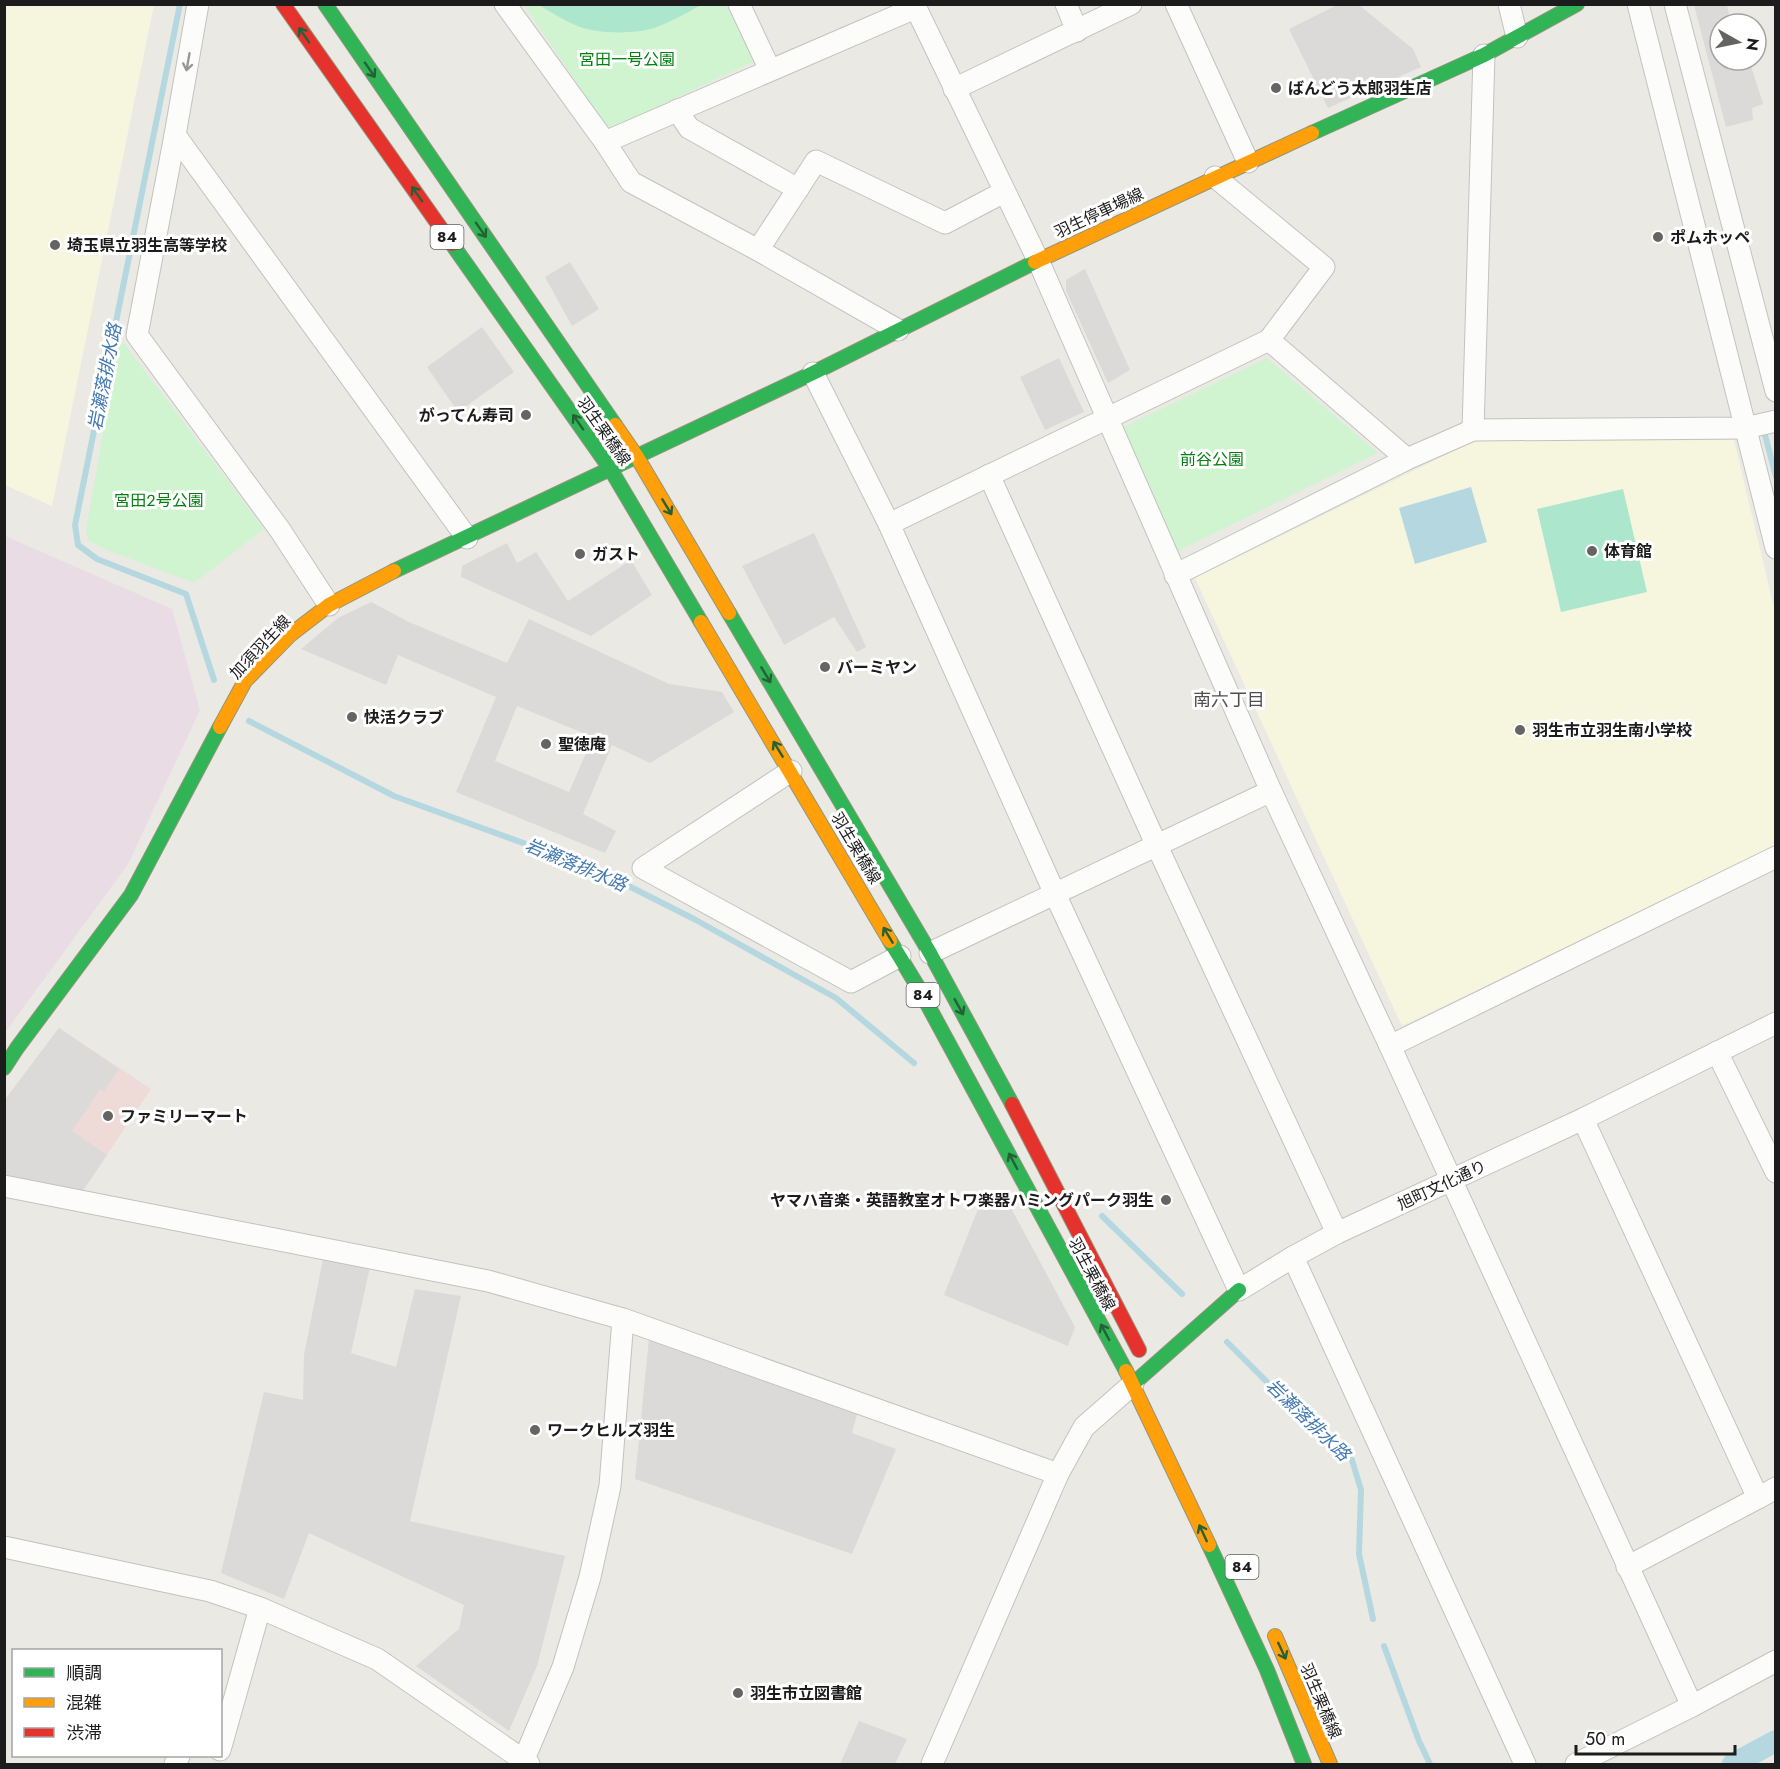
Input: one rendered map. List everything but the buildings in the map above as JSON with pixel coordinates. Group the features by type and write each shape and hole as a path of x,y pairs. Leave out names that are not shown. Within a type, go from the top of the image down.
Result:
{"main road":[{"name":"羽生栗橋線","path":"283,4 611,470 900,956 1146,1379"},
{"name":"羽生栗橋線","path":"325,4 637,457 930,953 1023,1124 1146,1379 1304,1764"},
{"name":"羽生停車場線","path":"637,457 813,373 1038,260 1484,55 1577,4"},
{"name":"加須羽生線","path":"4,1068 11,1045 131,895 245,681 290,635 329,605 637,457"},
{"name":"旭町文化通り","path":"1146,1379 1239,1290"},
{"name":"羽生栗橋線","path":"1267,1620 1330,1764"}],"street":[{"path":"198,4 137,335 280,530 329,605"},
{"path":"505,4 605,142 631,182 758,250 898,330"},
{"path":"739,4 770,70"},
{"path":"1066,4 1077,31"},
{"path":"954,89 1131,4"},
{"path":"1176,4 1248,162"},
{"path":"1509,4 1517,37"},
{"path":"1638,4 1776,548"},
{"path":"1675,4 1776,391"},
{"path":"605,142 915,6 1038,260 1271,791 1692,1706"},
{"path":"1473,430 1484,55"},
{"path":"677,110 688,128 798,189"},
{"path":"175,135 466,538"},
{"path":"758,250 816,161 945,223 1005,192"},
{"path":"889,524 1269,340 1324,267 1215,177"},
{"path":"1269,340 1407,459"},
{"path":"813,373 889,524 1055,894 1239,1290"},
{"path":"1175,574 1407,459 1473,430 1745,428 1776,421"},
{"path":"989,475 1157,846 1337,1233"},
{"path":"791,771 643,868 851,982 900,956"},
{"path":"930,953 1271,791"},
{"path":"1390,1046 1776,857"},
{"name":"旭町文化通り","path":"1239,1290 1337,1233 1583,1119 1776,1023"},
{"path":"1717,1052 1776,1172"},
{"path":"1583,1119 1767,1493 1627,1567"},
{"path":"4,1186 488,1281 623,1318 1058,1474"},
{"path":"1293,1257 1525,1764"},
{"path":"4,1547 210,1591 260,1608 377,1659 525,1763 563,1667 590,1577 610,1486 623,1318"},
{"path":"932,1764 1058,1474 1084,1427 1146,1379"},
{"path":"222,1743 260,1608"},
{"path":"1576,1764 1776,1661"}],"shaded area":[{"name":"埼玉県立羽生高等学校","path":"5,4 154,5 52,506 5,485"},
{"path":"1339,4 1359,5 1413,49 1421,67 1328,108 1289,29"},
{"path":"1694,5 1727,5 1728,12 1708,12 1708,58"},
{"path":"1712,72 1753,72 1763,104 1752,108 1753,120 1726,127"},
{"path":"570,262 599,309 572,326 545,277"},
{"path":"1085,269 1130,370 1108,383 1066,291 1066,280"},
{"path":"482,327 514,372 458,412 427,367"},
{"path":"1059,358 1084,412 1045,430 1020,377"},
{"name":"羽生市立羽生南小学校","path":"1734,440 1775,612 1775,848 1402,1026 1195,578 1474,441"},
{"path":"814,533 866,647 857,652 834,617 784,645 742,566"},
{"path":"5,536 172,609 200,710 128,864 7,1030 4,1030"},
{"path":"507,543 517,563 536,552 568,601 631,560 652,595 591,636 461,577 462,566"},
{"path":"371,602 409,622 507,663 529,619 669,684 722,692 734,712 650,763 612,745 583,814 616,831 605,853 456,792 496,697 398,655 386,685 301,649 338,618","holes":["517,706 593,737 569,792 495,761"]},
{"path":"59,1028 151,1089 82,1192 4,1101"},
{"path":"59,1028 119,1069 104,1091 100,1089 72,1131 107,1155 82,1192 5,1177 4,1101"},
{"path":"1003,1193 1075,1327 1068,1346 944,1295 978,1209"},
{"path":"325,1249 372,1258 351,1353 396,1367 415,1289 461,1296 410,1521 565,1556 537,1666 509,1731 416,1666 459,1629 464,1605 309,1533 284,1599 221,1573 264,1392 303,1400 304,1355"},
{"path":"650,1328 860,1403 852,1433 896,1449 852,1554 635,1479"},
{"path":"859,1721 907,1739 895,1764 840,1764"}],"green space":[{"name":"宮田一号公園","path":"524,5 731,5 757,60 609,130"},
{"path":"539,5 701,5 654,28 617,32 580,27"},
{"name":"宮田２号公園","path":"120,338 264,529 194,583 104,549 88,540 86,529"},
{"name":"前谷公園","path":"1267,358 1378,453 1178,551 1120,429"},
{"name":"体育館","path":"1623,489 1647,592 1561,612 1537,509"}],"water":[{"path":"1471,487 1487,542 1415,564 1399,508"}],"waterway":[{"name":"岩瀬落排水路","path":"180,4 75,525 78,545 97,559 186,594 214,680"},
{"path":"1765,435 1776,477"},
{"name":"岩瀬落排水路","path":"249,721 394,796 597,870 694,919 836,998 914,1063"},
{"name":"岩瀬落排水路","path":"1102,1216 1182,1294"},
{"name":"岩瀬落排水路","path":"1227,1342 1293,1408 1352,1460 1361,1490 1359,1554 1373,1619"},
{"name":"岩瀬落排水路","path":"1384,1646 1419,1741 1430,1764"},
{"path":"1733,1764 1776,1741"}],"traffic: fast":[{"path":"325,4 615,425"},
{"path":"1312,133 1484,55 1577,4"},
{"path":"452,244 611,470 701,622"},
{"path":"394,571 813,373 1035,262"},
{"path":"729,613 930,953 1012,1104"},
{"path":"4,1068 131,895 220,727"},
{"path":"890,941 918,987 1126,1371"},
{"path":"1133,1384 1239,1290"},
{"path":"1209,1545 1267,1670 1304,1764"}],"traffic: slow":[{"path":"1035,262 1312,133"},
{"path":"615,425 637,457 729,613"},
{"path":"220,727 245,681 290,635 329,605 394,571"},
{"path":"701,622 890,941"},
{"path":"1126,1371 1209,1545"},
{"path":"1275,1636 1330,1764"}],"traffic: jam":[{"path":"283,4 452,244"},
{"path":"1012,1104 1139,1350"}],"place":[{"name":"ばんどう太郎羽生店","path":"1276,88"},
{"name":"ポムホッペ","path":"1658,237"},
{"name":"埼玉県立羽生高等学校","path":"55,245"},
{"name":"がってん寿司","path":"526,415"},
{"name":"体育館","path":"1592,551"},
{"name":"ガスト","path":"580,554"},
{"name":"バーミヤン","path":"825,667"},
{"name":"快活クラブ","path":"352,717"},
{"name":"羽生市立羽生南小学校","path":"1520,730"},
{"name":"聖徳庵","path":"546,744"},
{"name":"ファミリーマート","path":"108,1116"},
{"name":"ヤマハ音楽・英語教室オトワ楽器ハミングパーク羽生","path":"1166,1200"},
{"name":"ワークヒルズ羽生","path":"535,1430"},
{"name":"羽生市立図書館","path":"738,1693"}],"district":[{"name":"南六丁目","path":"1229,700"}]}
